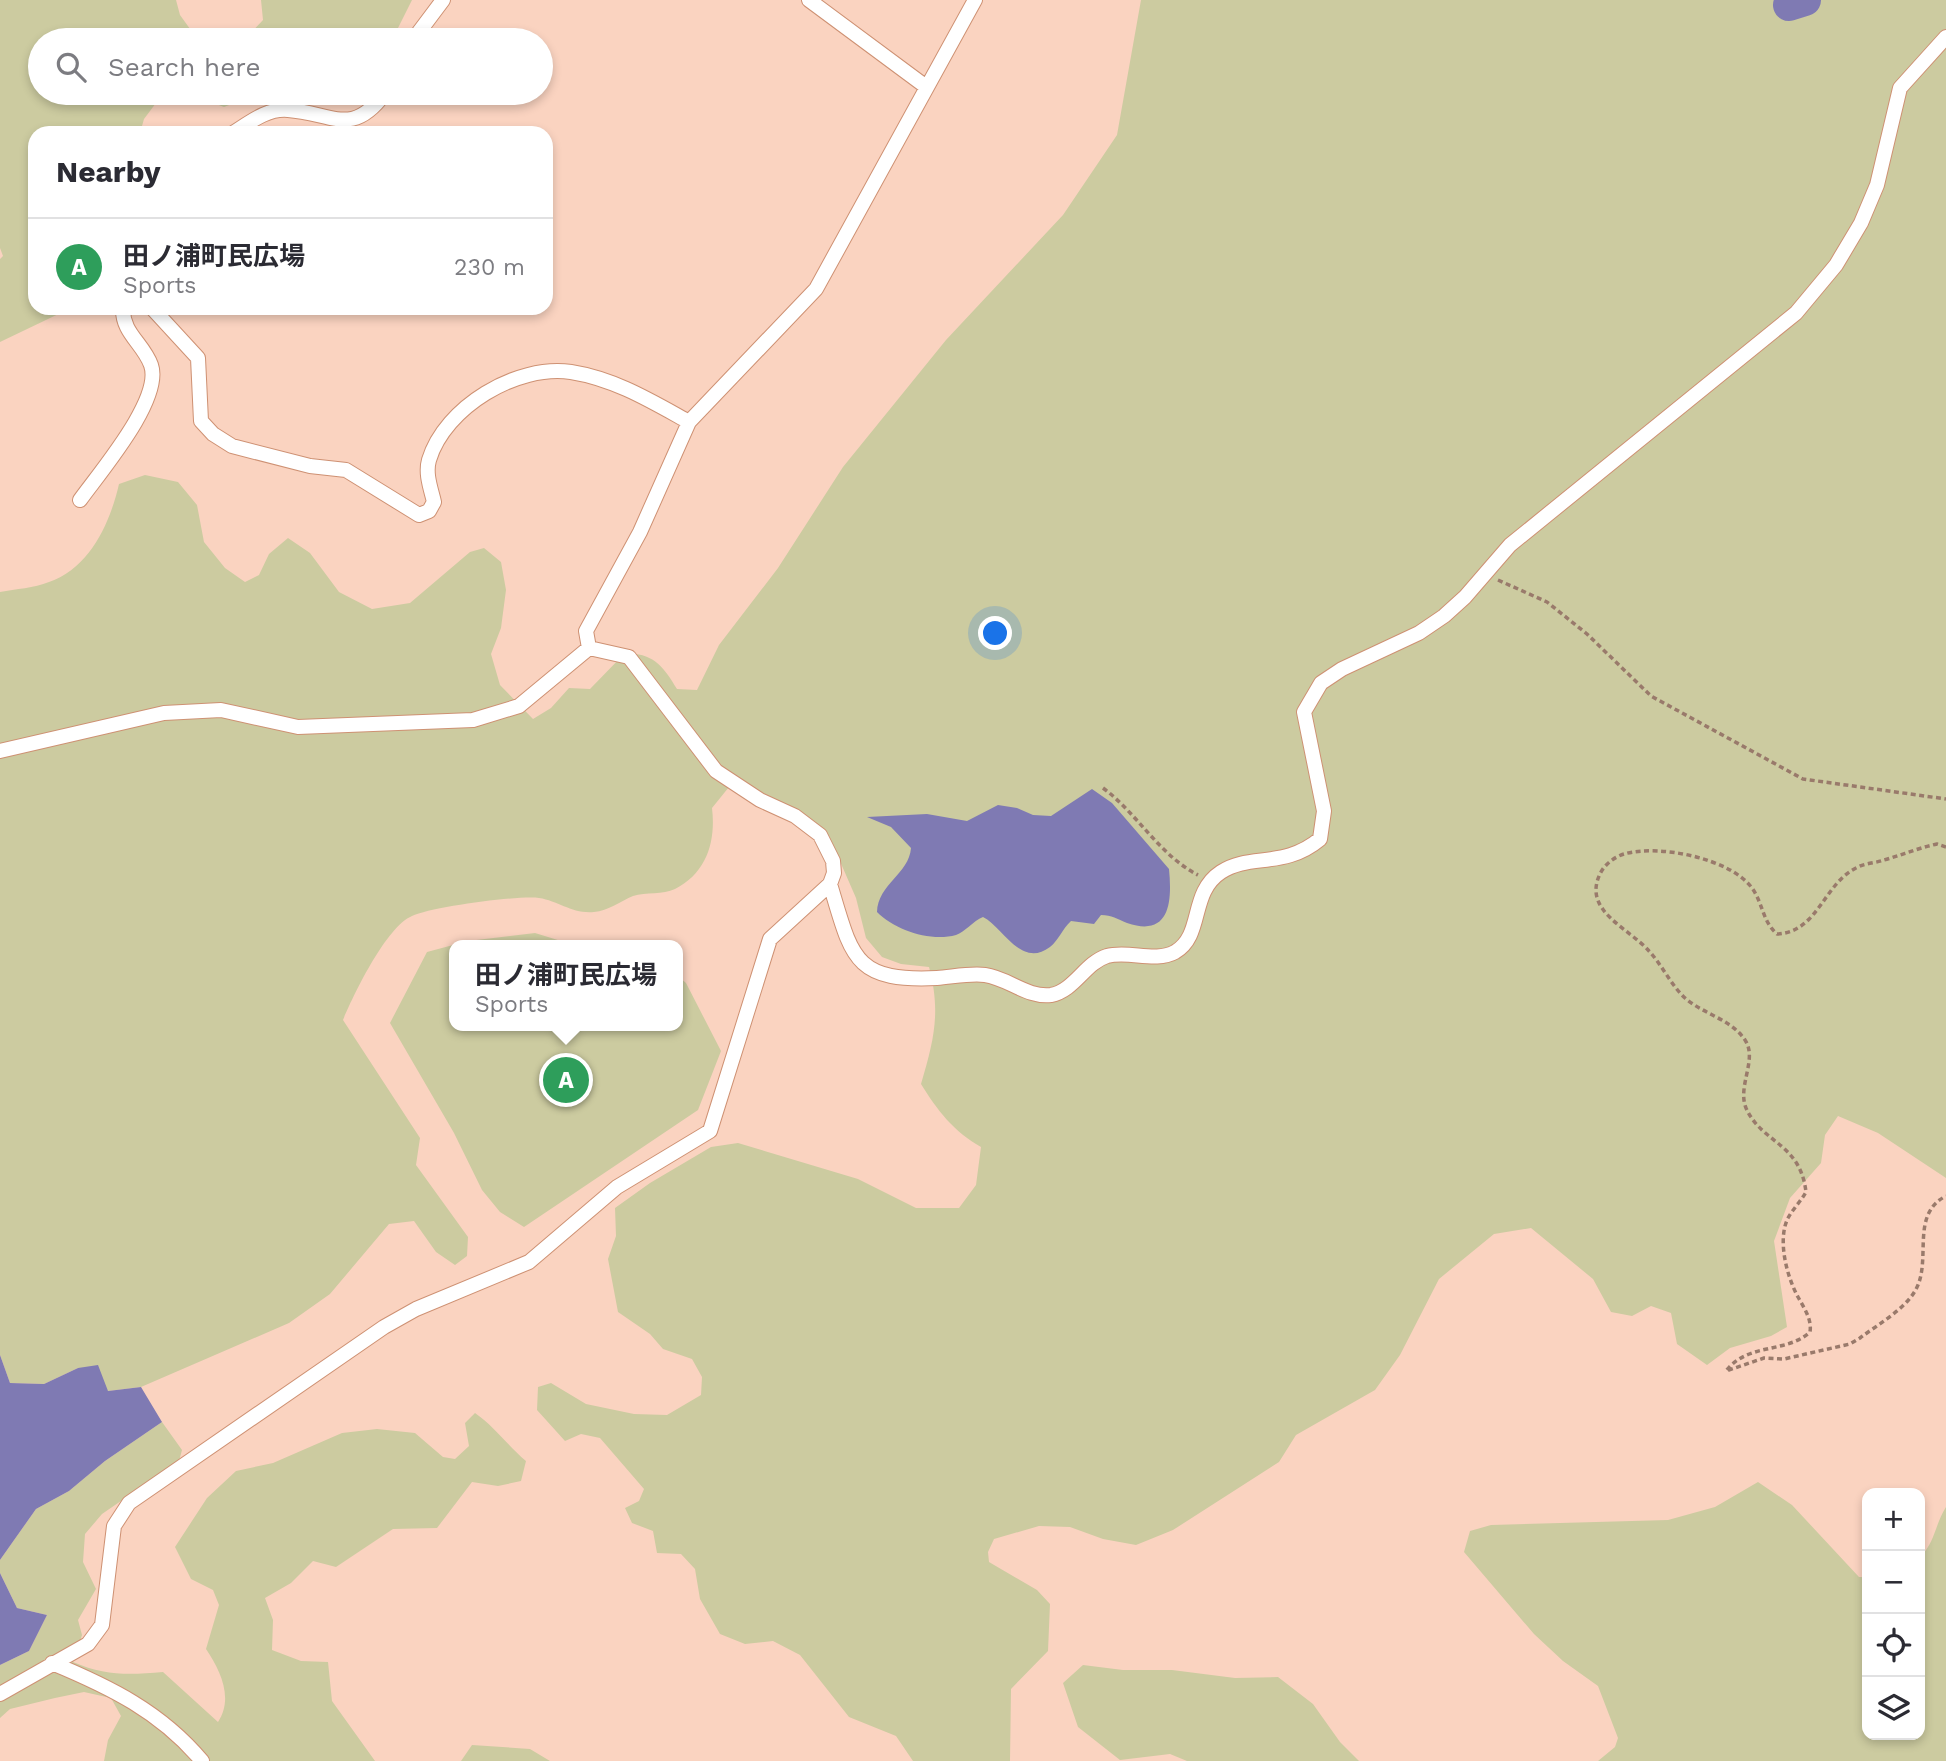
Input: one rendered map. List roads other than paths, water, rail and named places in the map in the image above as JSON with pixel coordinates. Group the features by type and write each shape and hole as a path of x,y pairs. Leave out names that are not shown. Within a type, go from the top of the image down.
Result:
{"street":[{"path":"422,28 443,0"},
{"path":"809,0 925,86"},
{"path":"589,648 586,631 640,532 690,422 816,289 925,86 975,0"},
{"path":"830,884 848,941 868,967 882,976 900,979 984,975 1035,994 1051,995 1064,990 1107,956 1166,956 1178,950 1189,938 1199,899 1209,881 1223,870 1284,859 1305,851 1320,839 1324,811 1304,712 1321,683 1342,669 1419,633 1444,616 1510,545 1796,313 1816,291 1861,223 1877,185 1900,88 1946,37"},
{"path":"244,126 261,115 286,109 347,122 368,112 374,105"},
{"path":"80,500 138,415 153,377 145,353 129,334 125,315"},
{"path":"158,315 198,358 201,421 213,434 232,446 310,467 346,470 419,515 429,511 434,502 428,462 435,447 455,419 478,398 506,383 538,373 569,372 616,383 690,422"},
{"path":"0,751 163,713 220,710 299,727 473,720 519,706 589,648"},
{"path":"0,1694 88,1644 102,1625 114,1526 129,1503 384,1327 416,1309 529,1262 617,1186 710,1131 770,939 830,884 835,873 833,861 820,835 795,816 760,800 716,771 629,657 589,648"},
{"path":"52,1663 112,1687 172,1730 202,1761"}],"waterway":[{"path":"1789,5 1805,0"}],"place":[{"name":"田ノ浦町民広場","path":"566,1080"}]}
